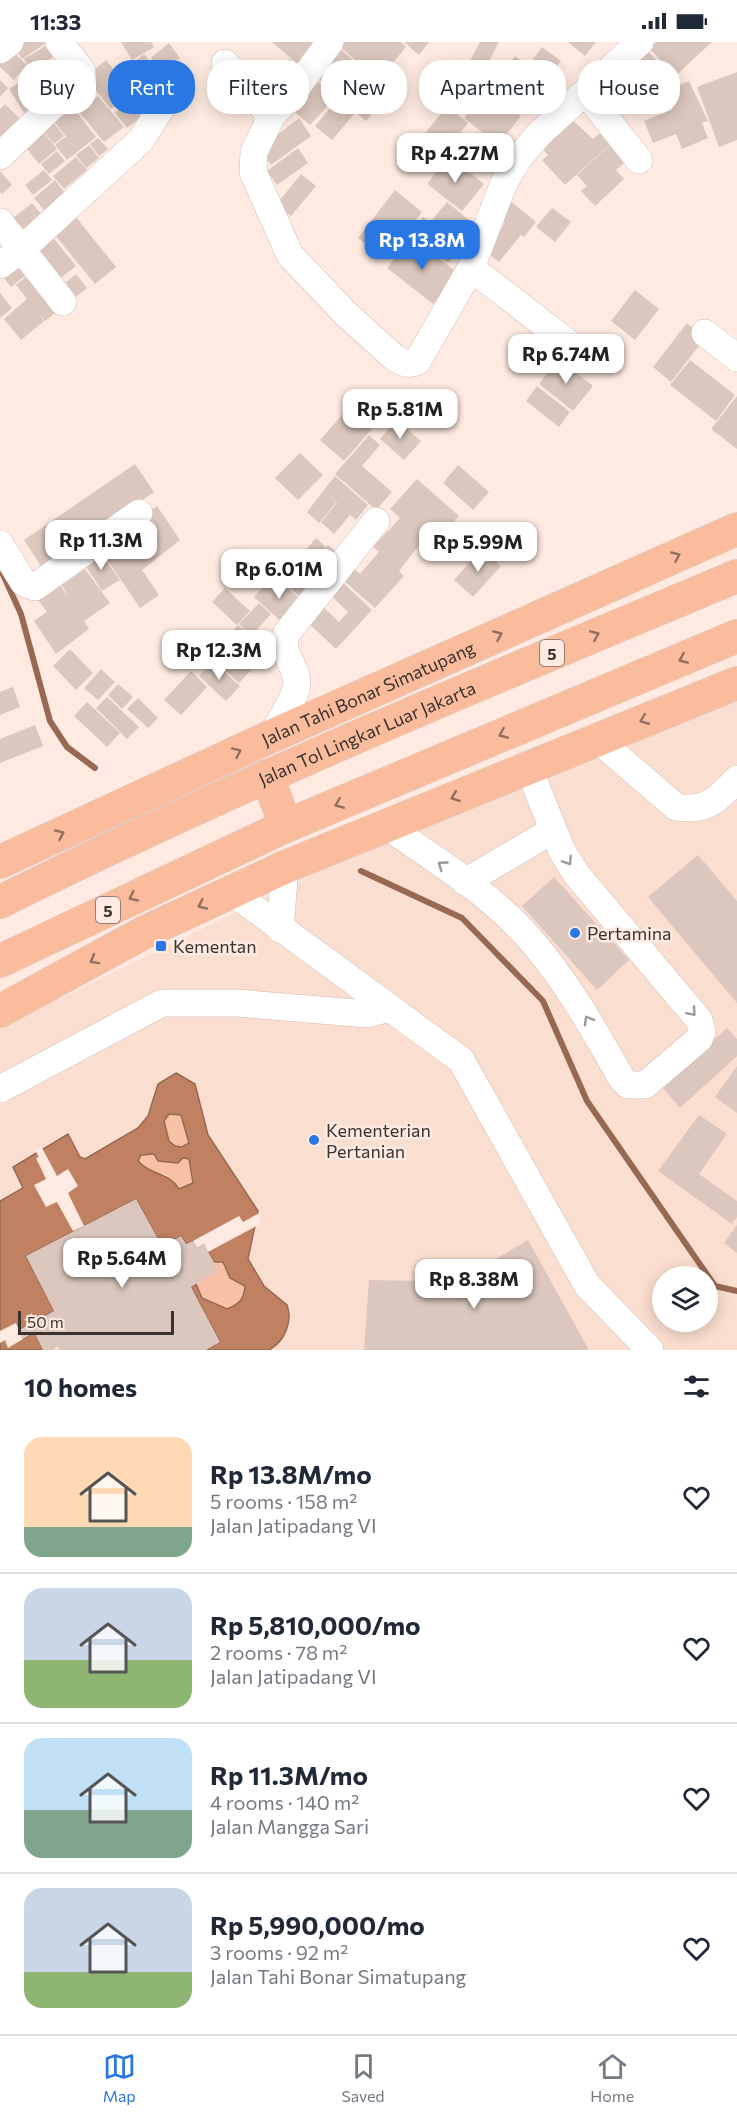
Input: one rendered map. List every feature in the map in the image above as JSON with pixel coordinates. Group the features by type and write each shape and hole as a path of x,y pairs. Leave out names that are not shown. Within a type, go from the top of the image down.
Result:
{"highway":[{"name":"Jalan Tahi Bonar Simatupang","path":"0,862 272,736 737,529"},
{"name":"Jalan Tol Lingkar Luar Jakarta","path":"0,902 163,822 405,714 737,576"},
{"name":"5","path":"0,962 286,826 737,636"},
{"path":"0,1011 145,932 285,867 737,683"},
{"path":"267,776 286,826"}],"street":[{"path":"0,50 10,42"},
{"path":"0,156 81,78 82,71 59,42"},
{"path":"330,42 292,94 271,117 254,152 253,172 290,255 346,314 403,363 417,362 471,268 504,183 518,159 539,134 578,100"},
{"path":"621,60 640,42"},
{"path":"10,257 141,140 157,114"},
{"path":"603,114 639,160"},
{"path":"0,222 10,257 63,302"},
{"path":"471,268 584,355"},
{"path":"705,333 737,358"},
{"path":"0,544 24,583 36,587 139,513"},
{"path":"272,736 297,688 295,670 283,647 286,634 376,521"},
{"path":"597,739 676,807 692,810 715,801 737,779"},
{"path":"385,825 465,882 528,936 558,972 622,1079 628,1085 645,1085 699,1039 702,1031 699,1020 578,875 553,830 530,769"},
{"path":"465,882 553,830"},
{"path":"280,929 285,867"},
{"path":"232,892 461,1060 587,1285 650,1350"},
{"path":"0,1089 162,1003 237,1003 367,1014 390,1008"}],"shaded area":[{"name":"Kementerian Pertanian","path":"737,699 737,1350 0,1350 0,1028 351,856"},
{"path":"176,1073 195,1084 208,1135 258,1211 248,1259 264,1286 287,1305 289,1318 283,1336 269,1350 206,1350 220,1342 191,1287 196,1284 202,1298 227,1309 240,1300 245,1286 230,1278 223,1262 214,1262 204,1244 197,1248 193,1241 186,1244 181,1236 162,1246 136,1199 26,1256 54,1311 19,1330 23,1339 34,1332 43,1350 0,1350 0,1201 23,1188 13,1167 68,1134 80,1157 85,1159 138,1128 148,1116 158,1084","holes":["169,1114 181,1115 189,1143 182,1147 175,1146 169,1141 164,1121","154,1154 158,1161 178,1163 183,1158 189,1159 193,1183 179,1189 170,1179 148,1169 138,1161 141,1155"]},
{"path":"169,1114 181,1115 189,1143 182,1147 175,1146 170,1141 164,1121"},
{"path":"154,1153 158,1161 178,1163 183,1158 189,1159 193,1183 179,1189 166,1174 152,1173 138,1161 141,1155"},
{"path":"214,1262 223,1262 230,1278 245,1286 240,1301 227,1309 202,1297 196,1284 218,1270"}],"pier":[{"path":"41,1146 57,1176 68,1169 78,1186 68,1193 84,1226 73,1231 57,1202 46,1207 34,1185 46,1179 36,1158 39,1157 35,1150"},
{"path":"261,1212 260,1224 208,1252 204,1244 197,1248 193,1241 239,1216 243,1222"},
{"path":"16,1323 23,1339 8,1348 5,1340 0,1343 0,1331"}],"building":[{"path":"11,42 48,42 22,59"},
{"path":"52,42 63,51 48,60 24,59"},
{"path":"121,42 151,42 154,47 132,60"},
{"path":"272,42 320,42 305,60 293,60"},
{"path":"334,42 401,42 406,47 395,60 355,60"},
{"path":"404,42 429,42 419,55"},
{"path":"480,42 499,42 490,60 470,60"},
{"path":"568,42 596,42 585,56"},
{"path":"656,42 712,42 680,71 680,60 660,60 649,48"},
{"path":"169,43 180,58 178,60 153,60 151,58"},
{"path":"335,44 352,59 351,60 322,60"},
{"path":"7,46 22,60 18,60 18,75 14,80 0,67 0,53"},
{"path":"542,47 560,60 532,60"},
{"path":"648,51 656,60 638,60"},
{"path":"144,54 149,60 137,60"},
{"path":"63,55 66,60 55,60"},
{"path":"106,60 108,62 108,105 96,91 96,68"},
{"path":"321,61 321,81 311,73"},
{"path":"737,72 737,140 719,147 697,87"},
{"path":"309,76 321,84 321,113 310,125 297,114 309,114"},
{"path":"0,80 8,88 0,97"},
{"path":"689,81 708,121 702,123 708,138 682,149 676,134 653,143 644,121 661,114 680,114 680,85"},
{"path":"18,83 18,103 9,89"},
{"path":"98,96 108,108 108,114 113,114 124,127 104,142 81,114 96,114 96,98"},
{"path":"5,104 22,121 0,145 0,109"},
{"path":"48,114 78,114 96,137 67,160 55,145 65,137 68,139"},
{"path":"116,114 144,114 127,128"},
{"path":"325,114 354,114 332,140 315,126"},
{"path":"358,114 372,114 366,121"},
{"path":"441,114 457,114 468,123 444,153 423,136"},
{"path":"467,114 518,114 521,116 498,145 464,118"},
{"path":"564,114 593,139 607,127 617,138 565,185 542,160 548,155 535,141"},
{"path":"47,115 64,136 54,144 37,123"},
{"path":"299,118 311,136 271,165 260,148"},
{"path":"41,129 57,149 39,164 23,144"},
{"path":"98,138 108,149 99,156 90,144"},
{"path":"612,143 627,160 616,170 624,179 595,206 581,191 587,186 577,175"},
{"path":"89,145 99,158 86,168 76,155"},
{"path":"298,148 308,163 277,185 267,171"},
{"path":"57,151 65,161 49,174 41,164"},
{"path":"449,156 484,184 462,211 427,184"},
{"path":"76,157 87,170 64,189 53,176"},
{"path":"44,170 52,180 33,195 25,185"},
{"path":"0,171 12,185 2,194 0,192"},
{"path":"301,174 316,186 291,216 276,205"},
{"path":"55,180 68,197 47,214 34,198"},
{"path":"395,190 422,212 385,259 358,238"},
{"path":"509,200 536,222 524,237 521,235 499,262 483,250 505,223 496,216"},
{"path":"447,202 474,224 460,242 432,220"},
{"path":"32,203 46,220 26,236 12,219"},
{"path":"552,208 571,222 555,242 536,227"},
{"path":"71,211 116,267 95,284 50,229"},
{"path":"423,217 461,247 448,263 411,233"},
{"path":"47,230 76,266 58,280 29,245"},
{"path":"411,237 458,273 433,304 387,268"},
{"path":"19,254 32,270 11,287 0,273"},
{"path":"34,270 64,306 45,321 37,311 44,321 21,340 4,319 27,299 16,285"},
{"path":"76,274 87,288 68,303 57,290"},
{"path":"635,290 659,309 635,340 611,321"},
{"path":"0,293 12,308 0,318"},
{"path":"687,323 705,338 671,382 653,367"},
{"path":"558,359 593,386 573,411 539,384"},
{"path":"690,360 735,395 716,421 670,385"},
{"path":"537,386 570,412 559,427 526,401"},
{"path":"737,396 737,449 711,429"},
{"path":"348,408 372,429 344,461 320,440"},
{"path":"396,420 421,441 404,460 380,439"},
{"path":"369,435 380,445 362,466 392,492 376,510 335,474"},
{"path":"300,453 323,475 298,500 275,478"},
{"path":"135,464 154,492 42,568 24,540"},
{"path":"458,465 489,492 473,510 443,483"},
{"path":"335,476 368,505 356,520 350,515 334,534 321,522 337,503 330,497 336,503 319,523 307,512"},
{"path":"417,479 459,516 432,546 424,539 399,571 404,576 375,608 336,574 347,562 360,574 379,552 373,547 400,518 390,509"},
{"path":"157,506 180,540 142,570 159,595 140,608 100,549"},
{"path":"316,538 326,547 318,557 328,545 340,556 305,602 275,574 296,551 311,565 314,561 304,552"},
{"path":"482,548 501,566 473,597 454,580"},
{"path":"99,550 120,580 102,591 83,562"},
{"path":"85,569 110,603 84,621 89,629 56,654 34,621 47,612 35,596 57,581 69,598 62,585"},
{"path":"274,575 305,604 285,625 254,597"},
{"path":"339,579 372,610 336,649 304,619 319,603 339,622 348,612 327,592"},
{"path":"225,588 250,611 237,625 212,602"},
{"path":"259,603 271,614 251,636 239,624"},
{"path":"238,625 263,649 251,662 225,639"},
{"path":"228,643 254,667 239,683 213,659"},
{"path":"70,649 93,673 76,690 53,666"},
{"path":"213,661 240,686 226,701 199,676"},
{"path":"101,669 115,682 98,700 84,688"},
{"path":"191,671 207,687 181,715 164,700"},
{"path":"118,684 133,697 122,709 108,695"},
{"path":"13,687 20,707 0,715 0,692"},
{"path":"107,697 139,727 127,739 96,708"},
{"path":"138,698 158,718 148,728 127,709"},
{"path":"87,702 120,733 107,747 74,716"},
{"path":"35,725 43,746 0,763 0,739"},
{"path":"698,855 737,901 737,1003 648,897"},
{"name":"Pertamina","path":"554,877 629,960 597,990 522,906"},
{"path":"727,1028 737,1039 737,1056 680,1108 662,1087"},
{"path":"737,1066 737,1113 715,1097"},
{"path":"699,1115 727,1134 699,1174 737,1201 737,1217 732,1224 658,1171"},
{"path":"136,1199 162,1246 181,1236 186,1244 193,1241 197,1248 204,1244 218,1270 191,1287 220,1342 206,1350 60,1350 58,1346 52,1350 43,1350 34,1332 23,1339 19,1330 54,1311 26,1256"},
{"path":"737,1225 737,1253 724,1243"},
{"path":"528,1240 589,1350 364,1350 369,1280 464,1282 465,1269 479,1260 489,1263"}],"waterway":[{"path":"0,568 21,614 50,721 67,747 95,768"},
{"path":"361,871 462,918 543,1001 587,1101 715,1286 737,1291"}],"place":[{"name":"Pertamina","path":"575,933"},
{"name":"Kementan","path":"161,946"},
{"name":"Kementerian Pertanian","path":"314,1140"}]}
